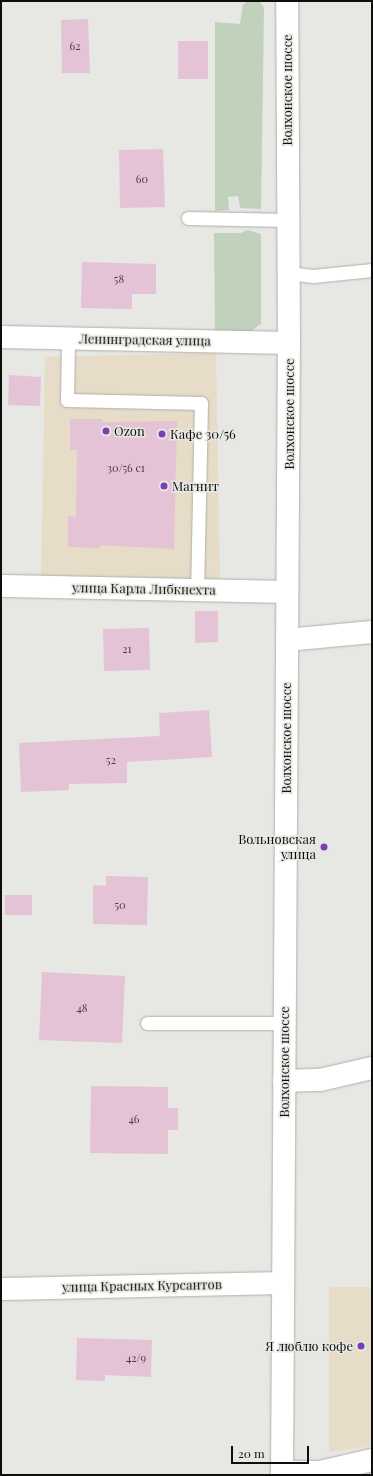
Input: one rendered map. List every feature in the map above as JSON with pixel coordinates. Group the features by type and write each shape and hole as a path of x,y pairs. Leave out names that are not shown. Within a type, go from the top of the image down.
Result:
{"main road":[{"name":"Волхонское шоссе","path":"282,1474 289,343 287,1"},
{"name":"Ленинградская улица","path":"1,337 289,343"},
{"name":"улица Карла Либкнехта","path":"1,586 287,592"},
{"path":"287,640 372,632"},
{"path":"284,1081 320,1080 372,1068"},
{"name":"улица Красных Курсантов","path":"1,1289 283,1284"},
{"path":"282,1474 320,1472 372,1460"}],"lane":[{"path":"188,218 288,220"},
{"path":"288,274 313,276 372,270"},
{"path":"68,339 67,400 201,403 197,591"},
{"path":"148,1023 285,1023"}],"shaded area":[{"path":"216,353 220,582 41,579 45,357"},
{"path":"329,1287 372,1287 372,1446 329,1452"}],"green space":[{"path":"247,1 260,2 264,8 261,209 240,208 238,196 228,197 229,210 215,211 215,22 240,24 243,5"},
{"path":"247,230 261,234 261,324 251,331 215,331 214,233 241,233"}],"building":[{"path":"88,19 90,73 62,73 61,20"},
{"path":"178,41 208,41 208,79 178,79"},
{"path":"163,149 165,207 120,208 119,150"},
{"path":"82,262 156,264 156,294 132,294 132,309 81,308"},
{"path":"9,375 41,377 40,406 8,405"},
{"path":"70,419 102,419 102,422 177,421 174,549 100,545 100,548 68,547 68,516 76,517 77,450 70,450"},
{"path":"195,611 218,611 218,642 195,643"},
{"path":"149,628 150,670 104,671 103,629"},
{"path":"209,710 212,757 127,762 127,783 69,784 69,790 21,792 19,743 160,736 159,713"},
{"path":"106,876 148,877 147,925 93,924 93,885 106,886"},
{"path":"5,895 32,895 32,915 5,915"},
{"path":"42,972 125,976 122,1043 39,1040"},
{"path":"91,1086 168,1087 168,1108 178,1108 178,1130 168,1130 168,1154 90,1153"},
{"path":"77,1338 152,1340 151,1377 105,1375 105,1381 76,1380"}],"place":[{"name":"Ozon","path":"106,431"},
{"name":"Кафе 30/56","path":"162,434"},
{"name":"Магнит","path":"164,486"},
{"name":"Вольновская улица","path":"324,847"},
{"name":"Я люблю кофе","path":"361,1346"}]}
